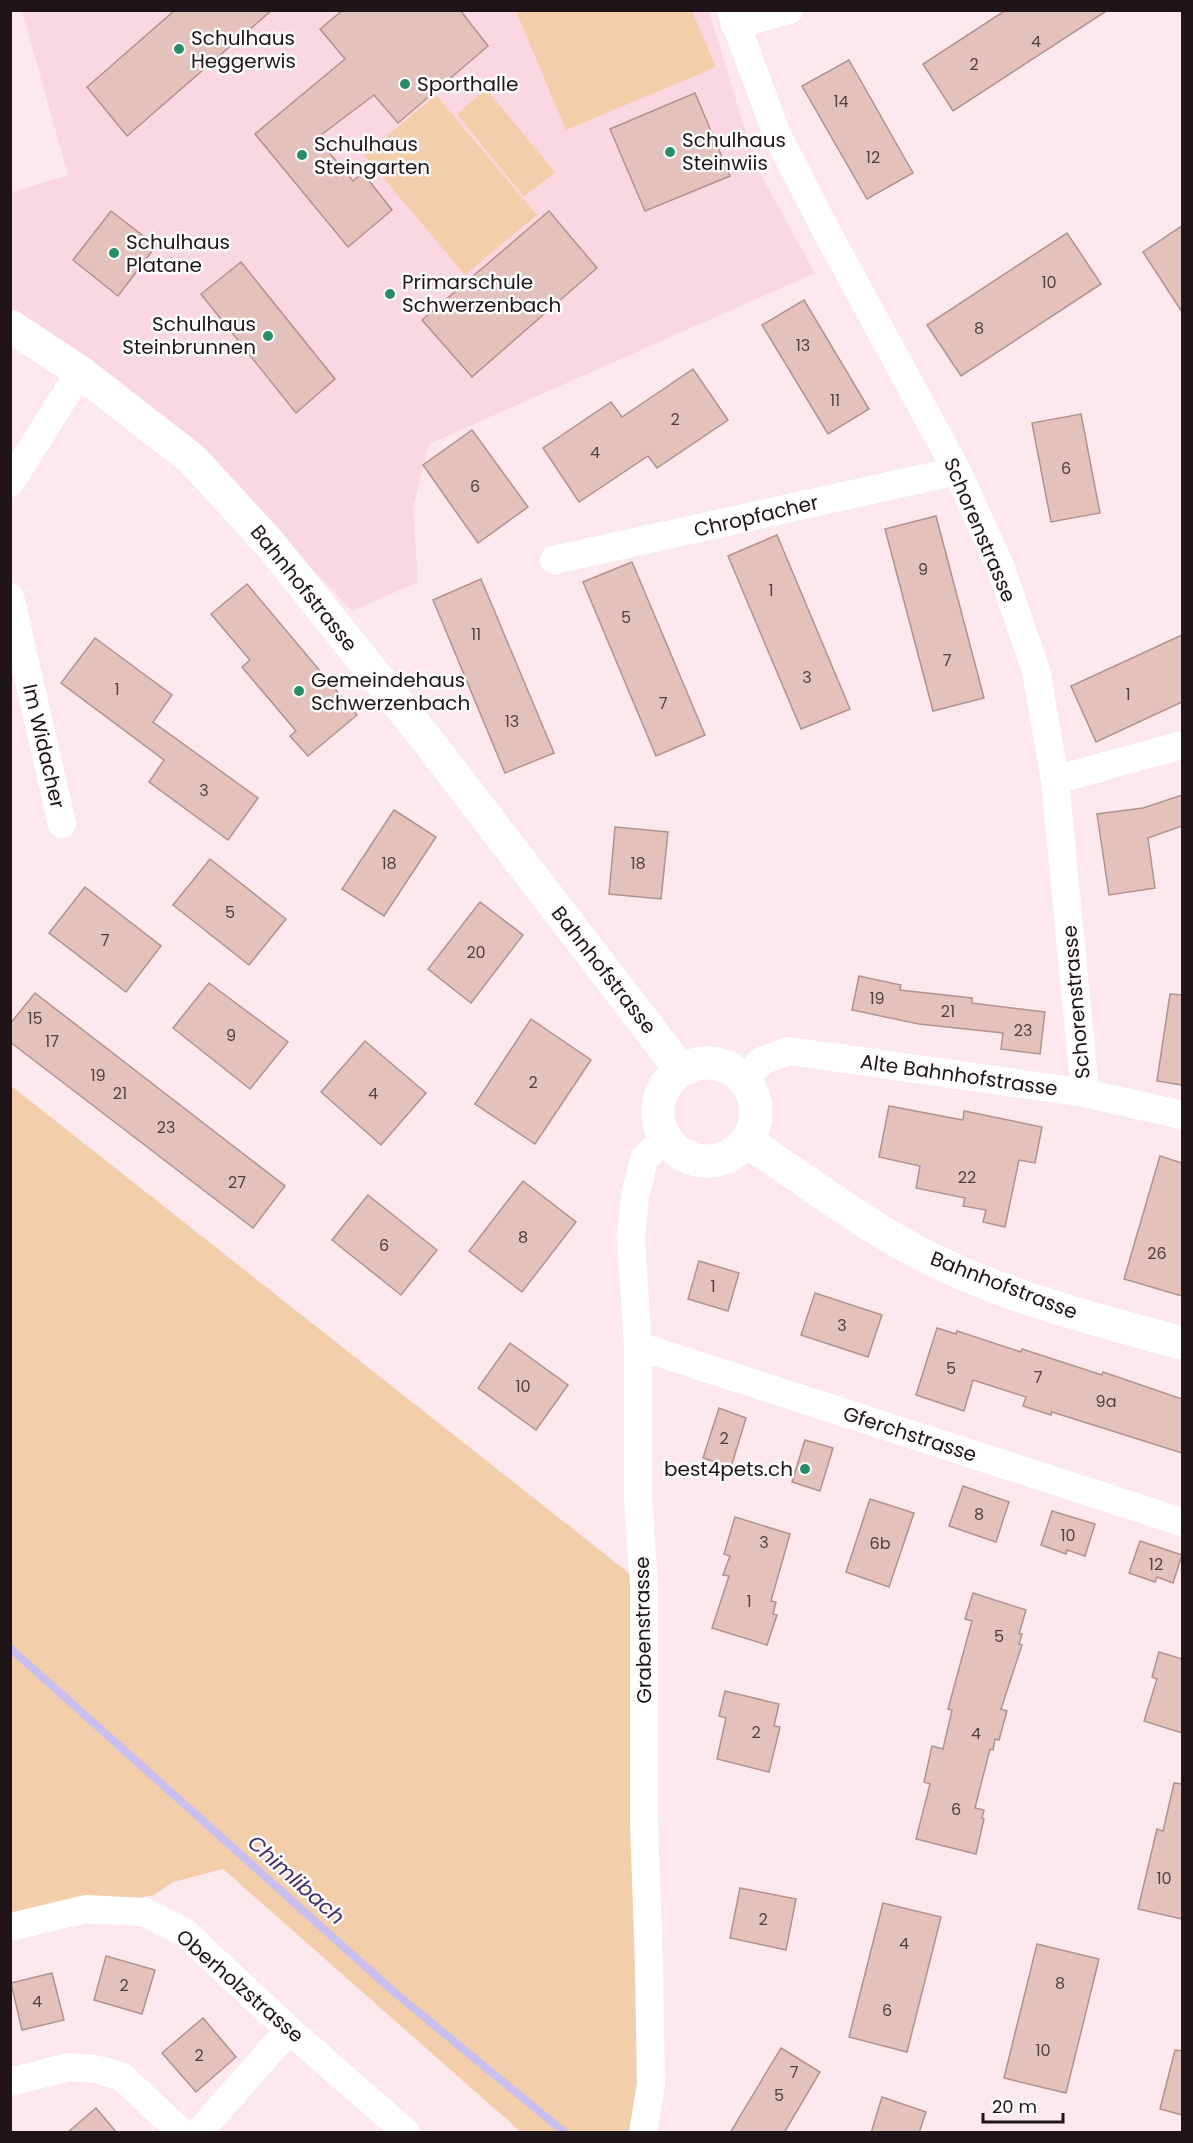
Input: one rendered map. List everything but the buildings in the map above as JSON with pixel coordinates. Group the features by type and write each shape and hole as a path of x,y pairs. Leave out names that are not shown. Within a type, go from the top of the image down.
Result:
{"main road":[{"name":"Bahnhofstrasse","path":"10,326 80,372 192,459 270,544 428,741 681,1070"},
{"path":"693,1064 720,1064 732,1069 743,1078 753,1095 756,1116 747,1141 737,1150 725,1158 712,1161 698,1160 685,1156 665,1138 659,1124 658,1108 661,1093 669,1080 681,1070 693,1064"},
{"name":"Bahnhofstrasse","path":"747,1141 883,1232 920,1254 981,1281 1042,1303 1182,1343"}],"street":[{"path":"733,18 789,10"},
{"name":"Schorenstrasse","path":"733,18 777,135 829,236 957,471 1000,566 1036,670 1055,780 1085,1093"},
{"path":"10,483 80,372"},
{"name":"Chropfacher","path":"554,560 957,471"},
{"name":"Im Widacher","path":"10,597 62,824"},
{"path":"1055,780 1182,745"},
{"name":"Alte Bahnhofstrasse","path":"743,1078 764,1059 789,1051 1085,1093 1182,1115"},
{"name":"Grabenstrasse","path":"643,2133 651,2085 644,1821 644,1585 638,1498 638,1346 631,1239 635,1196 644,1159 665,1138"},
{"name":"Gferchstrasse","path":"638,1346 1182,1522"},
{"name":"Oberholzstrasse","path":"10,1927 86,1909 144,1912 184,1932 289,2030 406,2133"},
{"path":"199,2133 289,2030"},
{"path":"10,2082 69,2067 94,2069 121,2076 182,2133"}],"shaded area":[{"name":"Primarschule Schwerzenbach","path":"22,11 709,11 756,166 815,273 429,444 413,508 418,582 352,611 206,456 11,314 10,193 68,175"},
{"path":"516,11 692,11 716,67 566,130"},
{"path":"486,89 555,172 524,197 457,114"},
{"path":"436,95 537,215 465,275 364,155"},
{"path":"10,1085 644,1585 643,2132 521,2132 223,1869 173,1882 154,1895 11,1925"}],"waterway":[{"name":"Chimlibach","path":"10,1648 394,1992 564,2132"}],"place":[{"name":"Schulhaus Heggerwis","path":"179,49"},
{"name":"Sporthalle","path":"405,84"},
{"name":"Schulhaus Steinwiis","path":"670,152"},
{"name":"Schulhaus Steingarten","path":"302,155"},
{"name":"Schulhaus Platane","path":"114,253"},
{"name":"Primarschule Schwerzenbach","path":"390,294"},
{"name":"Schulhaus Steinbrunnen","path":"268,336"},
{"name":"Gemeindehaus Schwerzenbach","path":"299,691"},
{"name":"best4pets.ch","path":"805,1469"}]}
